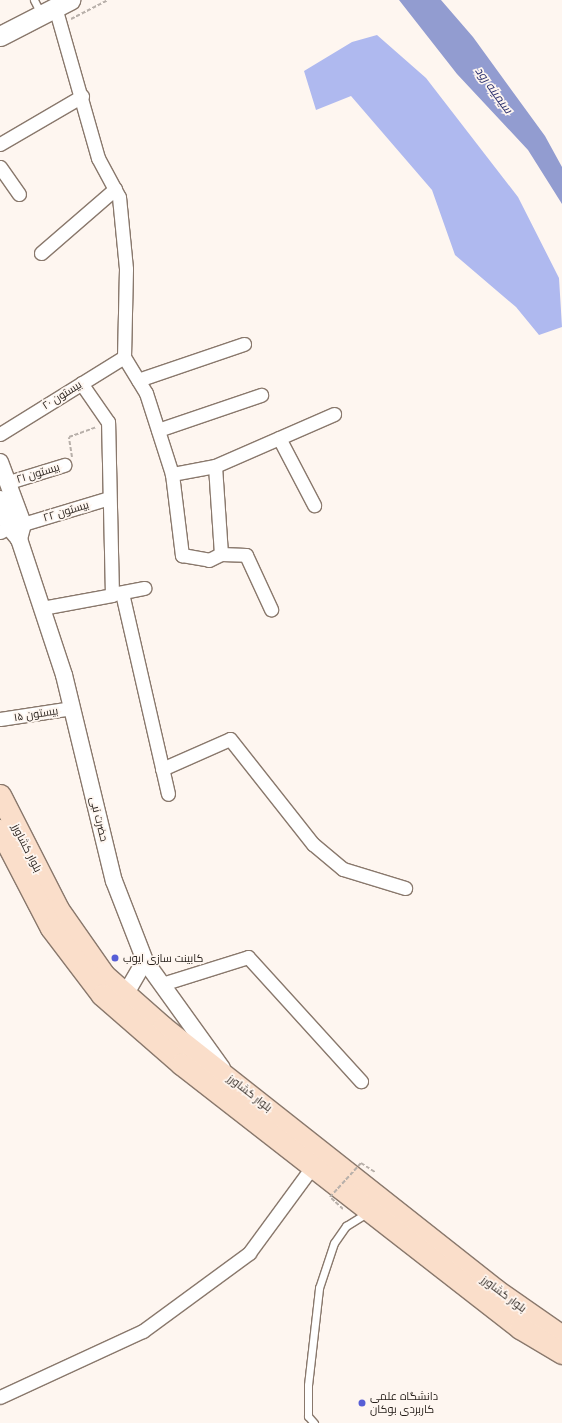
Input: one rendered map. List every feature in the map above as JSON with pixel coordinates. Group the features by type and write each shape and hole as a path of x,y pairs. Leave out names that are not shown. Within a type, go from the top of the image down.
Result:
{"main road":[{"path":"2,34 52,9"},
{"name":"بلوار کشاورز","path":"0,795 62,915 100,969 125,995 228,1075 496,1290 562,1336"},
{"name":"بلوار کشاورز","path":"0,830 51,928 102,995 181,1064 371,1210 520,1328 562,1353"}],"street":[{"path":"52,9 82,96 98,158 119,197 126,269 124,357 138,380 158,430 172,474 182,555 210,560 221,554 246,555 271,609"},
{"path":"0,144 82,96"},
{"path":"0,167 19,194"},
{"path":"41,252 115,189"},
{"path":"138,380 244,344"},
{"name":"بیستون ۲۰","path":"0,434 124,357"},
{"path":"82,383 108,422 109,498 117,594 168,794"},
{"path":"158,430 261,395"},
{"path":"172,474 215,466 334,414"},
{"path":"279,438 314,505"},
{"path":"0,462 10,482 13,530"},
{"name":"بیستون ۲۱","path":"10,482 64,465"},
{"path":"215,466 221,554"},
{"name":"بیستون ۲۲","path":"13,530 109,498"},
{"path":"0,499 13,530"},
{"name":"حضرت نبی","path":"13,530 42,608 72,708 114,881 145,961 228,1075"},
{"path":"42,608 92,596 117,594 144,588"},
{"name":"بیستون ۱۵","path":"0,719 72,708"},
{"path":"162,769 230,739 312,844 343,869 405,888"},
{"path":"162,984 248,957 361,1080"},
{"path":"125,995 145,961"},
{"path":"0,1397 143,1331 249,1253 313,1166"}],"lane":[{"path":"314,1423 308,1416 308,1385 319,1288 334,1243 346,1226 371,1210"}],"path":[{"path":"52,9 108,0"},
{"name":"بیستون ۲۱","path":"64,465 72,457 68,437 108,422"},
{"path":"343,1209 330,1197 361,1163 375,1172"}],"shaded area":[{"path":"377,35 426,78 518,197 559,278 562,327 539,335 516,307 455,255 432,190 351,96 316,110 304,71 352,42"}],"water":[{"name":"سیمینه رود","path":"399,0 441,0 473,37 545,136 562,167 562,204 528,150 457,74"}],"place":[{"name":"کابینت سازی ایوب","path":"115,958"},
{"name":"دانشگاه علمی کاربردی بوکان","path":"362,1403"}]}
